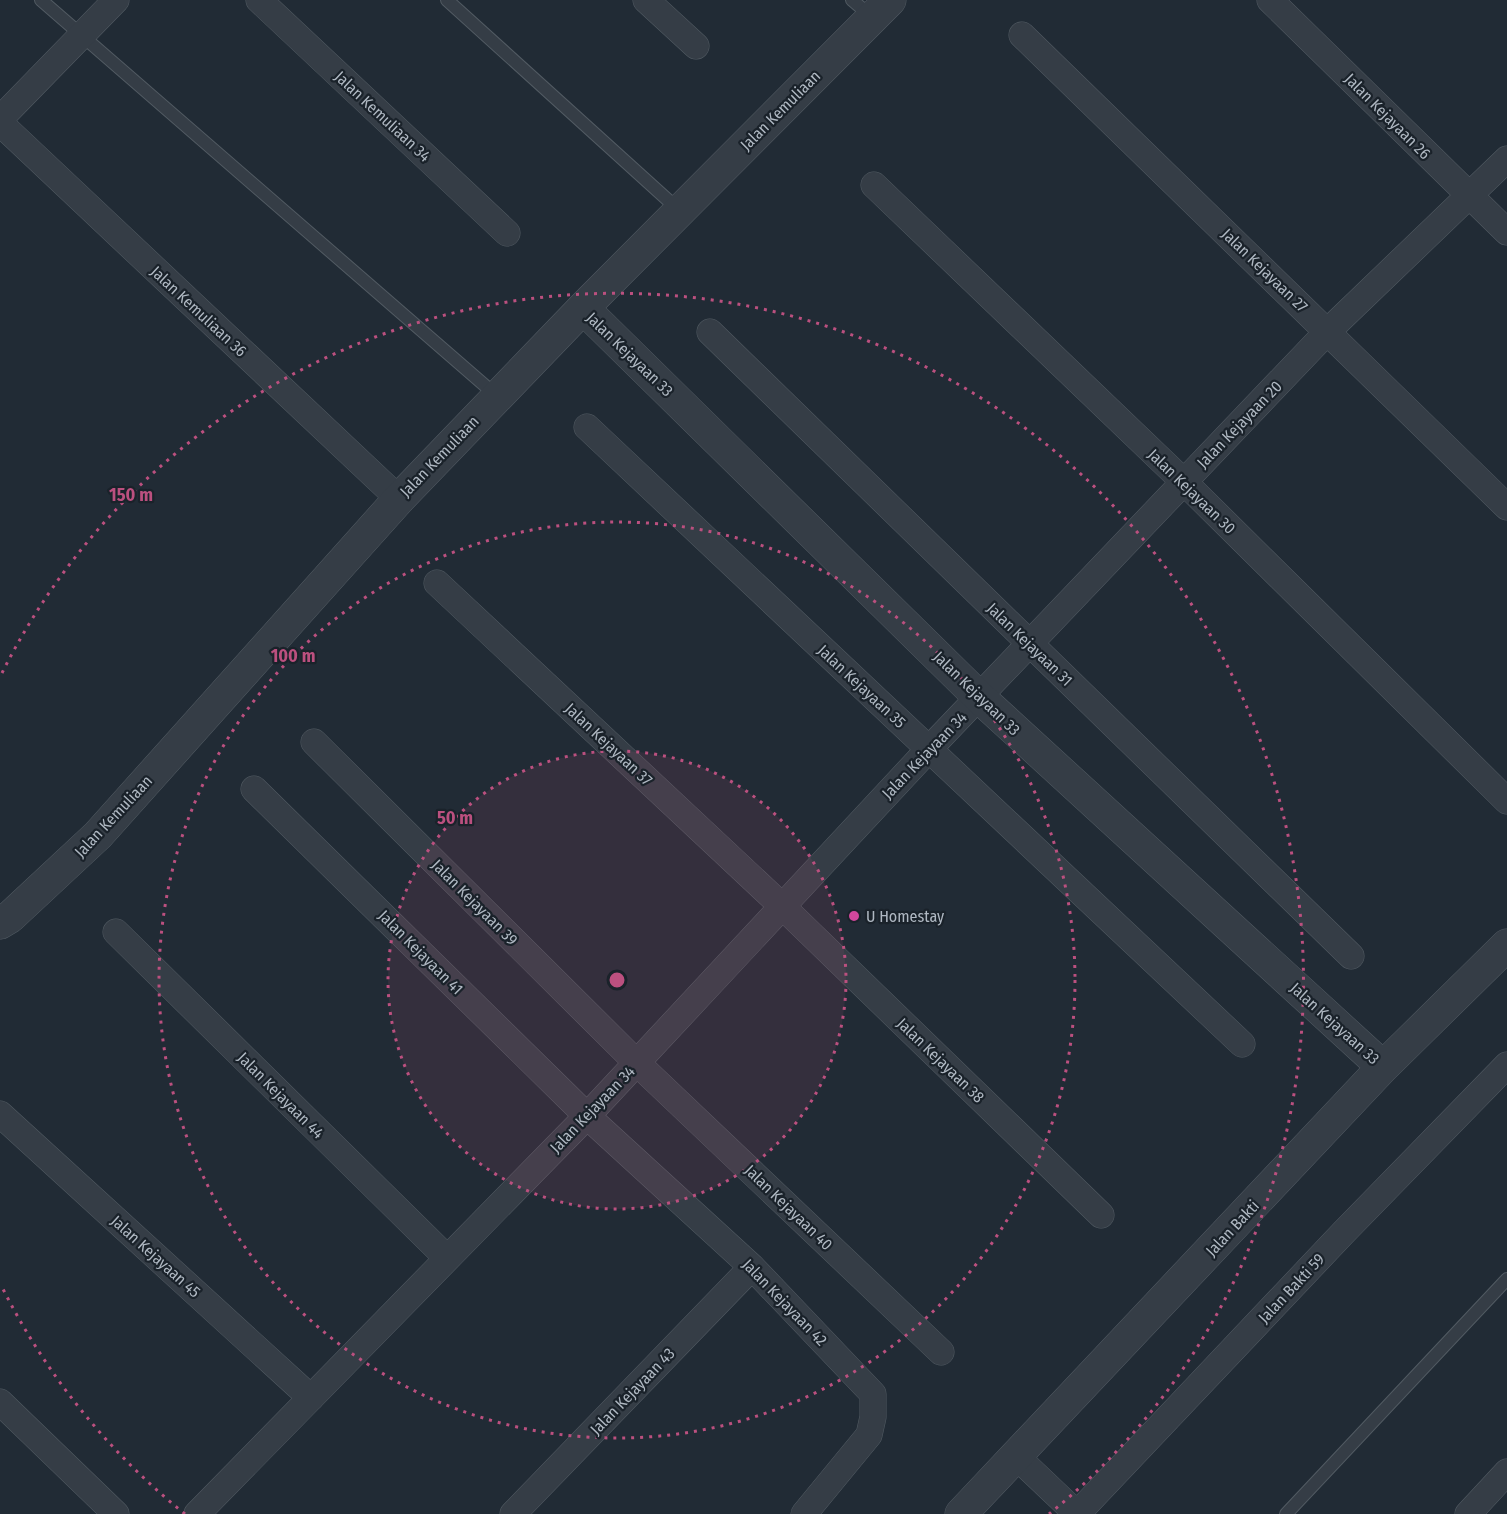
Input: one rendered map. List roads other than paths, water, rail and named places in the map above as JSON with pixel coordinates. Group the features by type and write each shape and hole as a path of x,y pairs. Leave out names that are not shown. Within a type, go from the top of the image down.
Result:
{"street":[{"path":"0,121 116,0"},
{"name":"Jalan Kemuliaan 34","path":"259,0 507,233"},
{"path":"646,0 696,46"},
{"name":"Jalan Kejayaan 26","path":"1270,0 1507,232"},
{"name":"Jalan Kemuliaan","path":"0,923 10,917 98,835 399,499 680,211 872,6"},
{"name":"Jalan Kejayaan 27","path":"1022,35 1507,507"},
{"name":"Jalan Kemuliaan 36","path":"0,121 399,499"},
{"name":"Jalan Kejayaan 20","path":"979,697 1328,331 1507,159"},
{"name":"Jalan Kejayaan 30","path":"874,185 1184,482 1507,801"},
{"name":"Jalan Kejayaan 33","path":"583,308 979,697 1383,1067"},
{"name":"Jalan Kejayaan 31","path":"710,332 1351,956"},
{"name":"Jalan Kejayaan 35","path":"587,427 1242,1044"},
{"name":"Jalan Kejayaan 37","path":"437,583 782,906"},
{"name":"Jalan Kejayaan 34","path":"197,1514 587,1116 979,697"},
{"name":"Jalan Kejayaan 39","path":"314,742 637,1062"},
{"name":"Jalan Kejayaan 41","path":"254,789 587,1116"},
{"name":"Jalan Kejayaan 38","path":"782,906 1101,1215"},
{"name":"Jalan Kejayaan 44","path":"116,932 447,1258"},
{"name":"Jalan Bakti","path":"961,1514 1383,1067 1507,945"},
{"name":"Jalan Kejayaan 40","path":"637,1062 941,1352"},
{"name":"Jalan Bakti 59","path":"1077,1514 1343,1233 1507,1065"},
{"name":"Jalan Kejayaan 45","path":"0,1114 311,1398"},
{"name":"Jalan Kejayaan 42","path":"587,1116 752,1267 873,1394 873,1417 869,1435 804,1514"},
{"name":"Jalan Kejayaan 43","path":"513,1514 752,1267"},
{"path":"0,1402 116,1514"},
{"path":"1017,1457 1077,1514"},
{"path":"1468,1514 1507,1472"}],"lane":[{"path":"41,0 497,396"},
{"path":"447,0 680,211"},
{"path":"1286,1514 1507,1279"}],"place":[{"name":"U Homestay","path":"854,916"}]}
